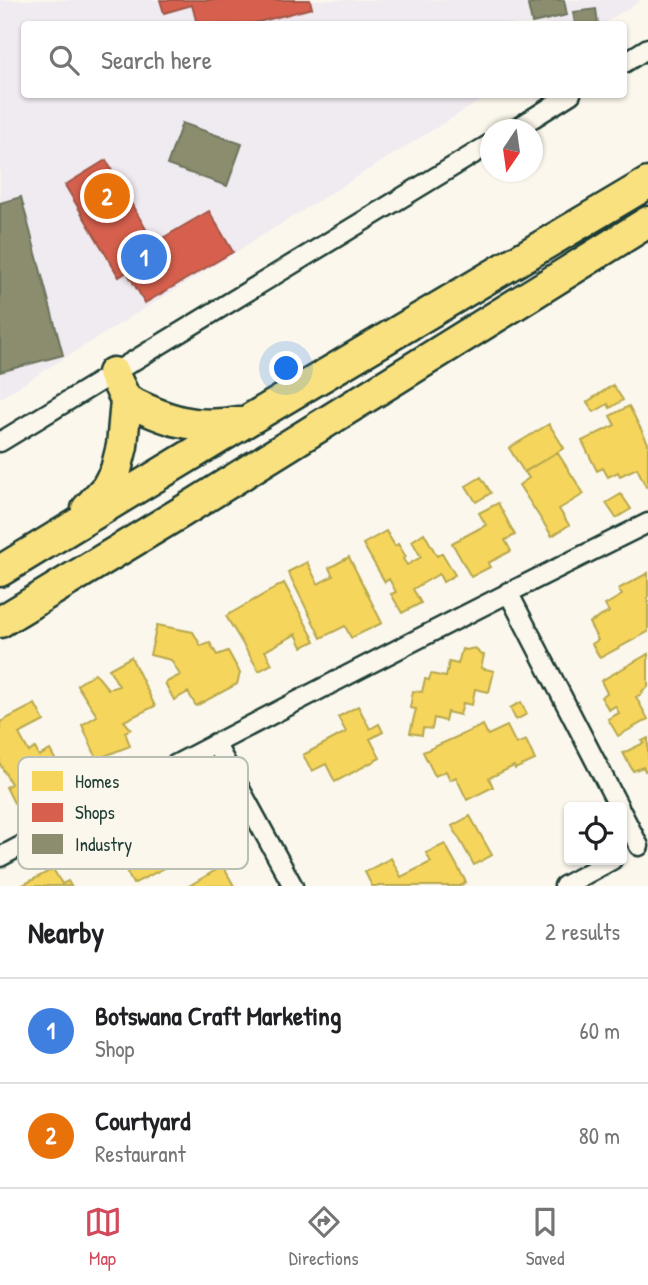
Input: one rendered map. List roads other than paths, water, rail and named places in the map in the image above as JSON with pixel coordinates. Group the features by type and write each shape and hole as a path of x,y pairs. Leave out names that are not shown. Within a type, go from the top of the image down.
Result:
{"highway":[{"path":"0,571 648,183"},
{"path":"0,622 648,222"},
{"path":"119,386 155,414 198,425 247,421"},
{"path":"43,545 88,508 107,487 116,470 122,446 119,386"}],"street":[{"path":"627,61 648,48"},
{"path":"531,119 565,98"},
{"path":"0,442 119,386 480,151"},
{"path":"189,757 648,523"},
{"path":"508,592 616,802"},
{"path":"215,743 223,757"},
{"path":"248,804 293,886"},
{"path":"627,820 643,843 627,852"},
{"path":"0,857 18,847"},
{"path":"564,886 603,865"}],"place":[{"name":"Courtyard","path":"107,196"},
{"name":"Botswana Craft Marketing","path":"144,257"}]}
